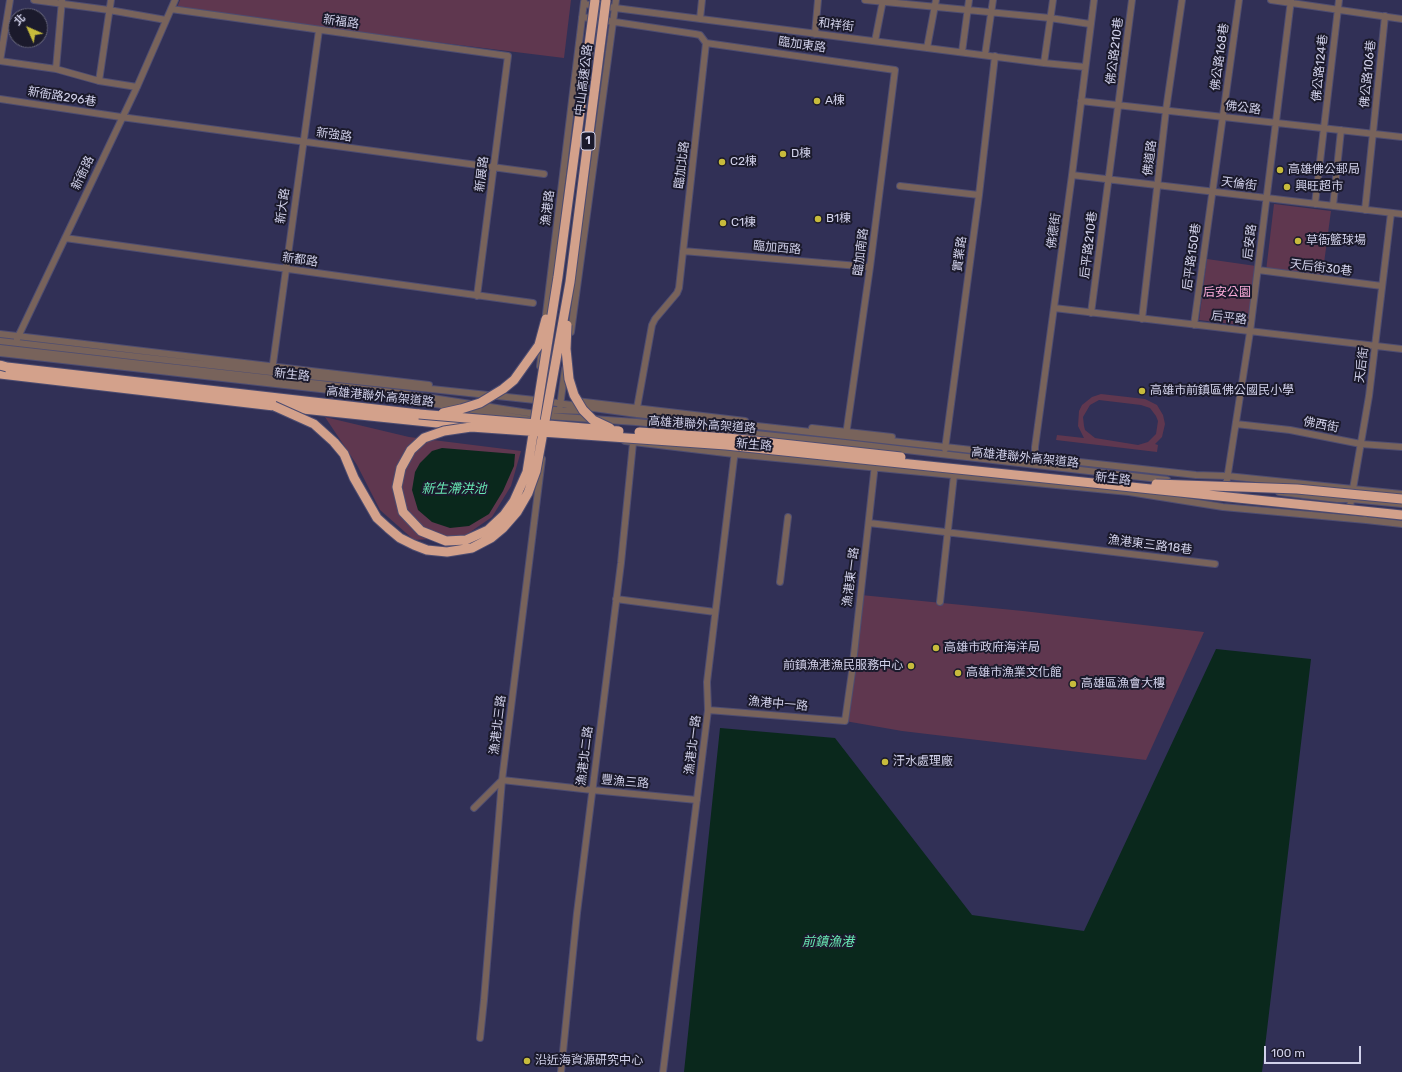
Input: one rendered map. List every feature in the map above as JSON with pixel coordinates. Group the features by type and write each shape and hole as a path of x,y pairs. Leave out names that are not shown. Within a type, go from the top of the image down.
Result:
{"highway":[{"name":"中山高速公路","path":"558,277 594,0"},
{"name":"中山高速公路","path":"570,282 606,0"},
{"path":"419,414 441,413 462,409 480,403 503,389 514,380 539,345 558,277"},
{"path":"471,427 444,430 424,438 411,450 401,468 397,487 403,512 421,531 446,541 466,540 488,530 504,515 514,501 527,472 558,277"},
{"path":"274,406 314,424 334,442 344,454 354,478 377,518 400,538 427,550 447,552 472,548 492,538 508,523 517,512 528,493 536,472 570,282"},
{"path":"570,282 566,349 569,379 574,395 593,420 606,427 625,432"},
{"name":"高雄港聯外高架道路","path":"2,371 419,414 625,432 728,438 1402,515"},
{"name":"高雄港聯外高架道路","path":"2,371 274,406 471,427 726,445 1402,510"},
{"path":"1148,486 1297,489 1402,499"},
{"path":"1148,486 1223,502 1402,519"}],"street":[{"path":"10,0 0,62 56,69 99,81 136,87"},
{"path":"34,0 62,2 166,20"},
{"path":"99,81 111,0"},
{"name":"新衙路","path":"2,371 136,87 175,0"},
{"path":"559,417 616,0"},
{"path":"700,19 702,0"},
{"path":"815,34 818,0"},
{"path":"865,0 1050,18 1090,24"},
{"path":"927,48 936,0"},
{"path":"962,52 969,0"},
{"path":"985,55 993,0"},
{"path":"1044,62 1053,0"},
{"name":"佛德街","path":"1035,466 1035,455 1094,0"},
{"name":"佛公路210巷","path":"1109,179 1132,0"},
{"name":"佛道路","path":"1142,319 1166,110 1182,0"},
{"name":"佛公路168巷","path":"1212,192 1239,0"},
{"path":"1271,0 1291,1 1402,19"},
{"name":"佛公路124巷","path":"1315,204 1339,0"},
{"path":"875,41 882,1"},
{"name":"后安路","path":"1226,486 1250,332 1291,1"},
{"path":"56,69 62,2"},
{"name":"和祥街","path":"584,2 615,9 1085,66"},
{"name":"漁港路","path":"533,417 584,2"},
{"name":"新福路","path":"171,9 508,56"},
{"name":"佛公路106巷","path":"1365,210 1385,16"},
{"path":"582,17 700,35 706,43"},
{"name":"新大路","path":"271,375 318,30"},
{"name":"臨加東路","path":"706,43 895,70"},
{"name":"臨加北路","path":"637,411 652,325 679,288 706,43"},
{"name":"新展路","path":"477,296 508,56"},
{"name":"實業路","path":"944,454 980,195 995,56"},
{"name":"臨加南路","path":"846,434 870,267 895,70"},
{"name":"新衙路296巷","path":"0,98 122,117"},
{"name":"佛公路","path":"1081,101 1402,137"},
{"name":"新強路","path":"122,117 544,174"},
{"path":"1333,206 1341,130"},
{"name":"天倫街","path":"1072,176 1109,179 1402,214"},
{"name":"后平路210巷","path":"1091,313 1109,179"},
{"path":"900,186 980,195"},
{"name":"后平路150巷","path":"1194,325 1212,192"},
{"name":"天后街","path":"1348,519 1369,396 1391,213"},
{"name":"新都路","path":"65,238 533,303"},
{"name":"臨加西路","path":"683,251 870,267"},
{"name":"天后街30巷","path":"1258,270 1382,286"},
{"name":"后平路","path":"1054,308 1402,350"},
{"name":"新生路","path":"0,334 271,375 400,398 533,417 548,416 636,422 737,426 846,434 1196,475 1227,476 1402,494"},
{"name":"新生路","path":"0,342 12,349"},
{"name":"新生路","path":"0,348 271,375 536,398 561,404 637,411 877,447 1337,499 1402,504"},
{"name":"新生路","path":"0,353 12,349 271,375"},
{"name":"新生路","path":"548,416 552,410 561,404 637,411"},
{"name":"漁港北三路","path":"480,1038 502,780 548,416"},
{"name":"新生路","path":"533,417 547,423 633,443 1129,492 1223,507 1402,524"},
{"name":"佛西街","path":"1236,424 1290,430 1361,444 1402,447"},
{"name":"漁港北一路","path":"663,1072 708,710 707,682 737,426"},
{"name":"漁港東一路","path":"845,721 852,672 878,437"},
{"name":"漁港北二路","path":"561,1072 577,913 616,599 633,443"},
{"path":"940,602 954,475"},
{"name":"新生路","path":"1337,499 1366,520"},
{"path":"780,582 788,517"},
{"name":"漁港東三路18巷","path":"869,523 1214,564"},
{"path":"616,599 715,612"},
{"name":"漁港中一路","path":"708,710 845,721"},
{"path":"474,808 502,780"},
{"name":"豐漁三路","path":"502,780 697,800"}],"green space":[{"path":"180,0 571,0 564,58 176,10"},
{"name":"草衙籃球場","path":"1274,204 1331,211 1322,278 1266,271"},
{"name":"后安公園","path":"1207,259 1256,266 1248,326 1199,320"},
{"path":"1101,394 1145,399 1157,405 1163,415 1165,424 1162,437 1155,444 1158,445 1157,452 1056,440 1057,435 1084,438 1078,426 1079,411 1082,405 1092,397","holes":["1099,400 1141,405 1150,408 1158,421 1156,434 1148,442 1138,445 1095,438 1085,430 1083,417 1090,405"]},
{"path":"325,417 409,437 521,451 511,486 492,517 463,537 414,540 380,510 357,465"},
{"path":"861,595 1023,611 1204,632 1146,760 902,731 845,721"}],"water":[{"name":"新生滯洪池","path":"442,448 515,454 514,466 503,491 489,514 469,526 450,528 432,522 418,510 412,490 415,472 420,463 432,451"},
{"name":"前鎮漁港","path":"1216,649 1311,659 1262,1072 684,1072 720,728 835,738 972,915 1084,931"}],"place":[{"name":"A棟","path":"817,101"},
{"name":"D棟","path":"783,154"},
{"name":"C2棟","path":"722,162"},
{"name":"高雄佛公郵局","path":"1280,170"},
{"name":"興旺超市","path":"1287,187"},
{"name":"B1棟","path":"818,219"},
{"name":"C1棟","path":"723,223"},
{"name":"草衙籃球場","path":"1298,241"},
{"name":"高雄市前鎮區佛公國民小學","path":"1142,391"},
{"name":"高雄市政府海洋局","path":"936,648"},
{"name":"前鎮漁港漁民服務中心","path":"911,666"},
{"name":"高雄市漁業文化館","path":"958,673"},
{"name":"高雄區漁會大樓","path":"1073,684"},
{"name":"汙水處理廠","path":"885,762"},
{"name":"沿近海資源研究中心","path":"527,1061"}]}
